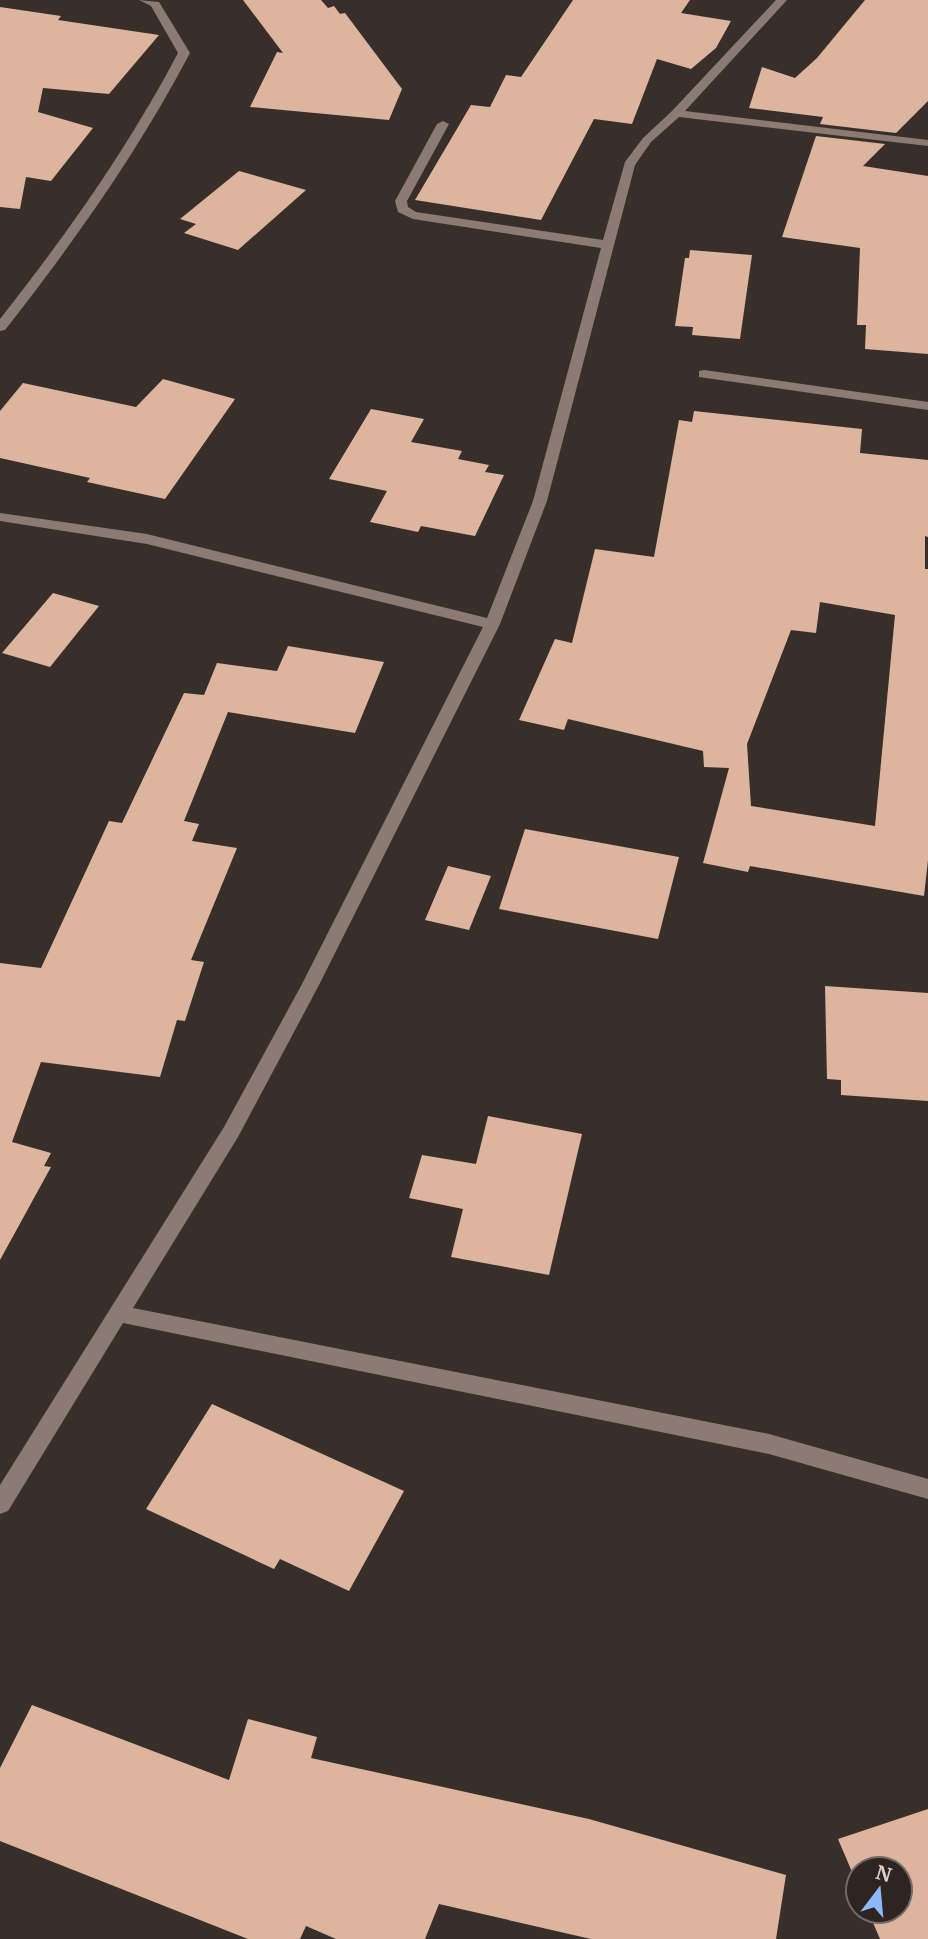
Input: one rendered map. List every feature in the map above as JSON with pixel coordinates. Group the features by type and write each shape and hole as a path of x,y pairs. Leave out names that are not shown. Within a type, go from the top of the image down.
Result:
{"street":[{"path":"0,327 64,248 156,110 184,53 155,4 144,0"},
{"path":"0,1504 231,1132 310,985 492,624 540,501 629,165 646,140 676,113 782,0"},
{"path":"676,113 928,143"},
{"path":"443,124 401,201 402,209 413,215 608,245"},
{"path":"704,374 928,406"},
{"path":"0,517 147,539 492,624"},
{"path":"119,1314 655,1419 769,1444 928,1489"}],"building":[{"path":"243,0 321,0 328,8 334,6 340,14 345,13 402,89 389,120 250,107 277,52 283,53"},
{"path":"573,0 690,0 681,13 731,21 716,48 691,69 657,59 632,124 594,119 541,220 415,200 471,105 490,107 506,75 521,77"},
{"path":"865,0 928,0 928,101 896,133 820,124 823,117 749,108 762,67 795,78 817,58"},
{"path":"0,7 61,16 58,20 159,35 109,94 43,88 38,112 93,128 51,181 26,177 20,209 0,207"},
{"path":"816,136 885,144 863,166 928,176 928,354 865,349 866,325 857,325 860,248 782,237"},
{"path":"239,171 306,190 238,250 184,233 196,224 180,219"},
{"path":"690,250 752,255 740,339 692,335 693,327 675,326 685,258 689,258"},
{"path":"163,379 235,399 165,499 87,482 90,478 0,458 0,411 23,383 136,407"},
{"path":"371,409 424,419 411,442 462,451 458,459 489,465 485,472 504,475 475,536 421,526 418,532 370,522 387,491 329,479"},
{"path":"694,411 862,429 860,453 928,460 928,537 925,536 925,569 928,569 928,860 924,896 750,866 748,872 703,863 729,768 704,767 703,751 568,719 564,730 519,720 555,639 572,643 595,549 654,557 679,420 692,422","holes":["820,602 895,615 875,826 751,806 747,744 791,630 816,633"]},
{"path":"53,593 99,606 50,667 2,653"},
{"path":"288,646 384,662 355,733 228,712 184,821 199,824 192,841 237,848 191,960 204,962 185,1021 177,1020 160,1077 41,1062 12,1142 51,1153 44,1166 51,1167 0,1260 0,963 41,968 109,821 122,823 184,693 204,695 217,663 277,671"},
{"path":"525,829 679,857 658,939 499,909"},
{"path":"448,866 491,876 469,930 425,920"},
{"path":"825,986 928,993 928,1101 841,1095 841,1080 827,1079"},
{"path":"488,1116 582,1134 549,1275 451,1257 463,1209 409,1198 422,1155 476,1164"},
{"path":"212,1404 404,1491 349,1591 280,1559 274,1569 146,1509"},
{"path":"32,1705 229,1780 248,1719 317,1737 311,1758 589,1819 786,1875 776,1939 591,1939 439,1904 425,1939 336,1939 306,1926 300,1939 248,1939 0,1841 0,1768"},
{"path":"928,1809 928,1939 880,1939 874,1925 914,1925 914,1855 845,1855 838,1839"}]}
